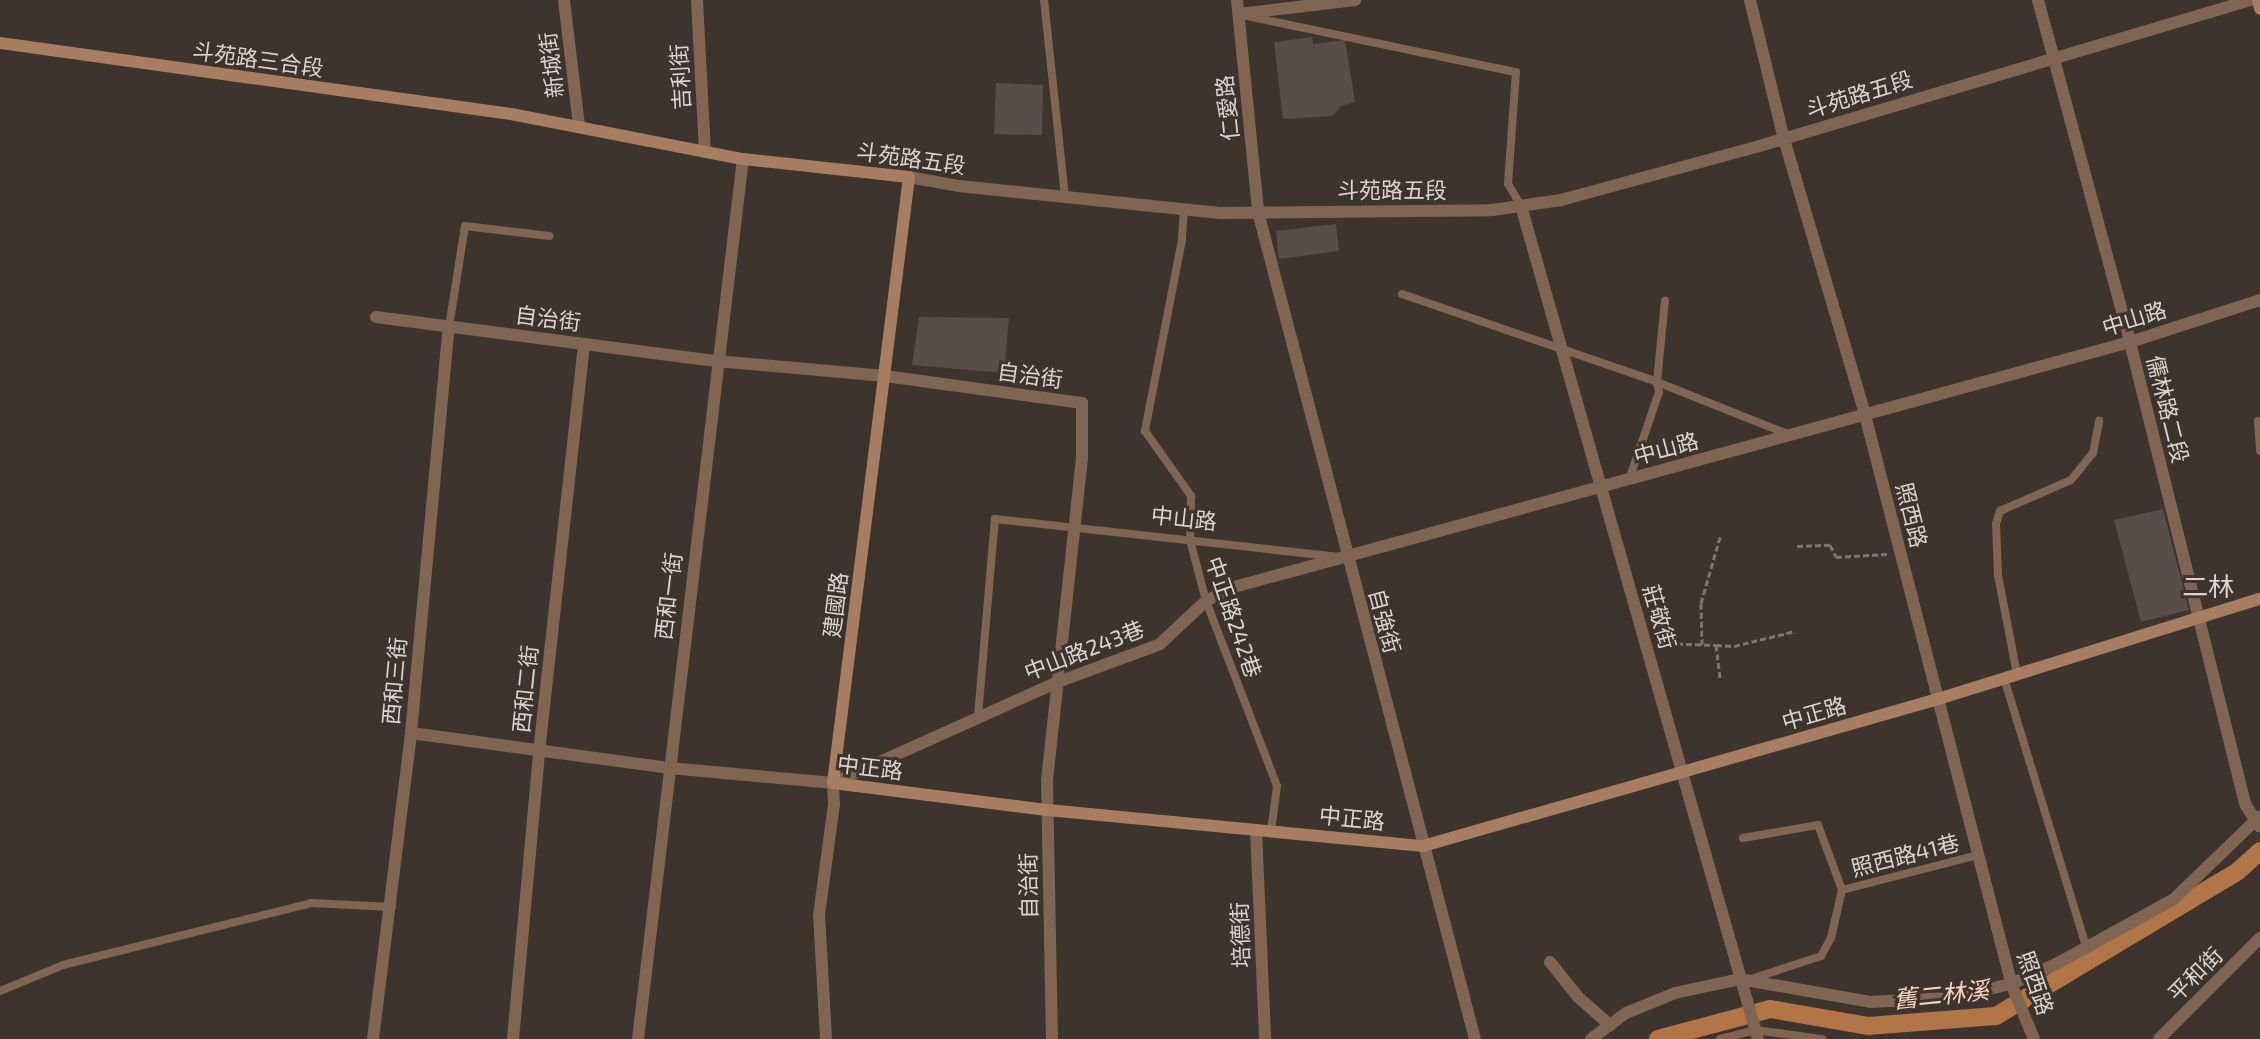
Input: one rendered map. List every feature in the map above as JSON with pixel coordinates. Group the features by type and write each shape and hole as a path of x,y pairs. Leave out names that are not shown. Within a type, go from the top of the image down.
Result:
{"main road":[{"path":"2258,0 2260,9"},
{"name":"斗苑路三合段","path":"0,43 512,114"},
{"name":"斗苑路五段","path":"512,114 579,125 743,159 909,177"},
{"name":"建國路","path":"834,783 909,177"},
{"name":"中正路","path":"834,783 1048,810 1423,846 1938,699 2198,616 2260,599"}],"street":[{"name":"新城街","path":"564,0 579,125"},
{"name":"吉利街","path":"697,0 705,152"},
{"name":"仁愛路","path":"1238,0 1258,212"},
{"path":"1239,14 1355,0"},
{"name":"照西路","path":"1750,0 1784,139 1865,415 2011,984 2034,1039"},
{"name":"儒林路二段","path":"2038,0 2130,342 2245,804 2258,821"},
{"name":"斗苑路五段","path":"909,177 1065,197 1184,209 1258,212 1492,210 1561,200 1784,139 2251,0"},
{"name":"西和一街","path":"638,1039 717,361 743,159"},
{"name":"莊敬街","path":"1521,206 1682,773 1744,979 1757,1034"},
{"name":"自強街","path":"1258,212 1346,558 1475,1039"},
{"name":"中山路","path":"1346,558 2130,342 2260,300"},
{"name":"自治街","path":"375,317 717,361 885,376 1082,404 1082,458 1047,781 1052,1039"},
{"name":"西和三街","path":"373,1039 392,907 411,733 449,327"},
{"name":"西和二街","path":"513,1039 539,752 584,344"},
{"name":"中山路243巷","path":"834,783 978,716 1058,682 1160,644 1206,601 1234,587 1346,558"},
{"name":"中正路","path":"411,733 669,768 834,783"},
{"name":"建國路","path":"826,1039 819,915 834,804 834,783"},
{"path":"1591,1039 1626,1013 1675,993 1744,979 1870,1002 1949,998 2011,984 2086,947 2174,899 2258,821"},
{"name":"培德街","path":"1256,830 1265,1039"},
{"name":"平和街","path":"2159,1039 2260,938"},
{"path":"1550,962 1578,997 1610,1025"}],"lane":[{"path":"1044,0 1065,197"},
{"path":"1239,14 1516,72 1508,184 1521,206"},
{"name":"中正路242巷","path":"1184,209 1182,240 1145,431 1191,496 1190,540 1206,601 1277,786 1271,831"},
{"path":"449,327 465,226 549,236"},
{"path":"1402,294 1657,382 1791,435"},
{"path":"1629,480 1659,392 1657,382 1665,300"},
{"path":"2018,674 1998,575 1996,524 2000,511 2071,480 2093,453 2099,421"},
{"path":"2258,421 2260,452"},
{"name":"中山路","path":"978,716 995,519 1346,558"},
{"path":"2004,678 2086,947"},
{"name":"照西路41巷","path":"1743,838 1818,825 1842,890 1978,855"},
{"path":"1744,979 1821,956 1831,938 1842,890"},
{"path":"0,991 63,965 312,903 392,907"},
{"path":"1720,1039 1757,1034 1821,1039"}],"path":[{"path":"1702,645 1701,603 1720,537"},
{"path":"1797,546 1830,545 1836,557 1900,552"},
{"path":"1646,642 1734,646 1795,631"},
{"path":"1716,645 1720,679"}],"building":[{"path":"1312,37 1313,44 1345,40 1355,102 1341,106 1333,116 1283,119 1274,42"},
{"path":"996,83 1043,85 1042,135 994,134"},
{"path":"1336,224 1339,251 1279,259 1276,231"},
{"path":"919,317 1009,318 1004,373 912,365"},
{"path":"2163,509 2189,610 2141,622 2114,520"}],"waterway":[{"name":"舊二林溪","path":"1658,1039 1770,1009 1868,1026 1996,1016 2238,871 2260,851"}],"district":[{"name":"二林","path":"2208,586"}]}
